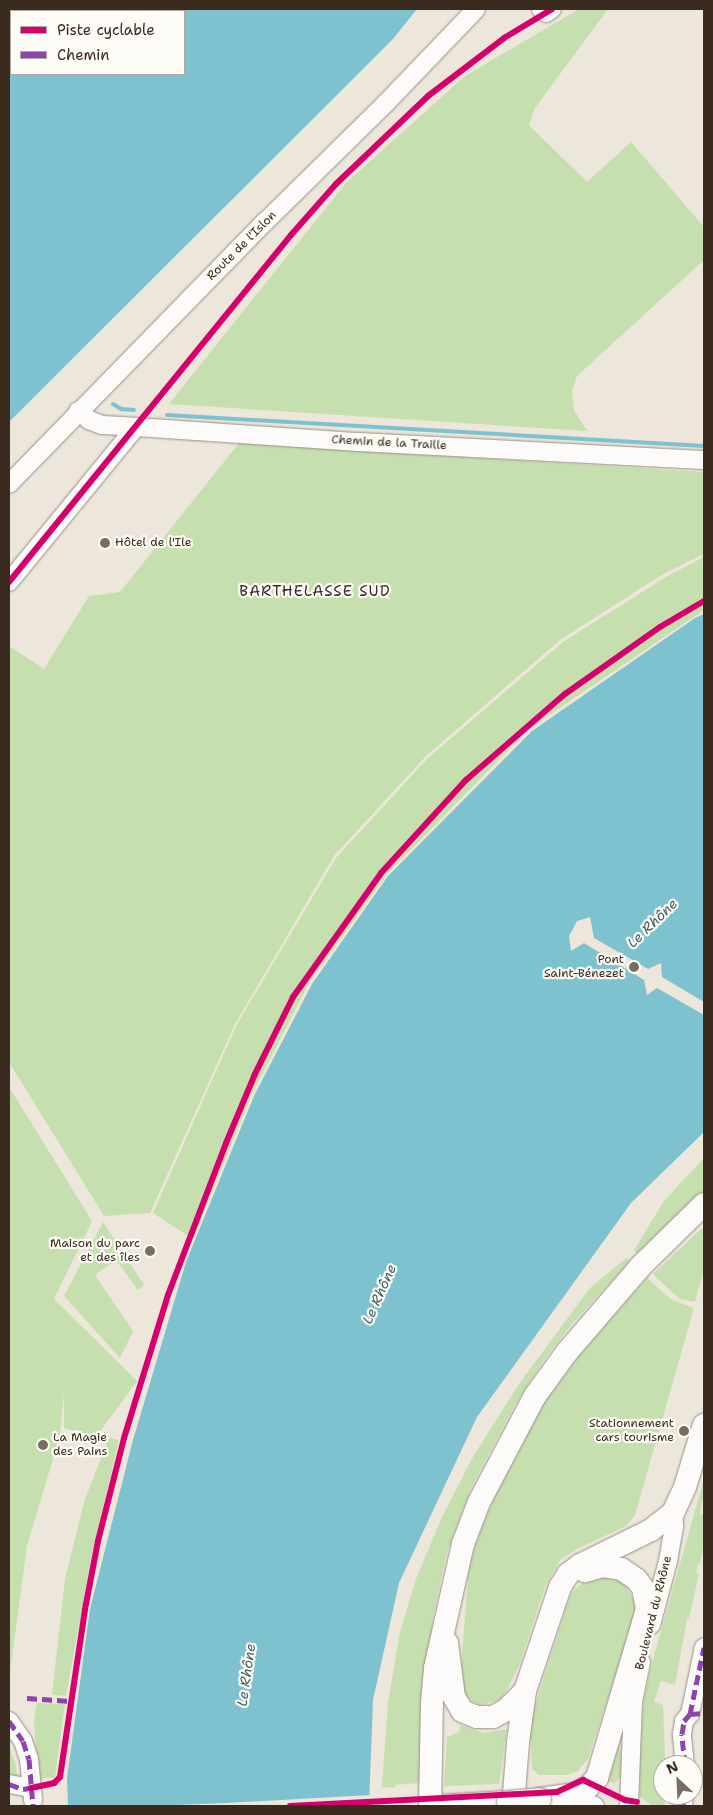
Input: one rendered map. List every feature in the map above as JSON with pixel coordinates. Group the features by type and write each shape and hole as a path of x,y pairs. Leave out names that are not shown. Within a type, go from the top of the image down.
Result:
{"main road":[{"path":"430,1806 432,1703 435,1668 463,1544 479,1502 535,1396 593,1320 642,1266 704,1204"},
{"path":"671,1238 704,1216"},
{"name":"Boulevard du Rhône","path":"673,1513 685,1487 704,1425"},
{"path":"511,1804 525,1691 552,1606 560,1587 568,1574 580,1565 651,1530 673,1513"},
{"path":"438,1806 569,1801 588,1788 597,1778 647,1609 643,1588 636,1579 621,1569 603,1566 590,1568 578,1575 552,1606"},
{"path":"445,1620 454,1697 462,1711 477,1717 493,1717 506,1710 525,1691"}],"street":[{"name":"Route de l'Islon","path":"9,484 78,411 386,103 476,9"},
{"name":"Chemin de la Traille","path":"78,411 88,420 102,424 136,427 358,442 704,460"},
{"path":"10,579 136,427"},
{"name":"Boulevard du Rhône","path":"629,1806 633,1702 668,1561 674,1526 673,1513"},
{"path":"684,1755 682,1734 684,1721 697,1714 704,1647"},
{"path":"9,1722 22,1741 29,1759 32,1794 9,1784"},
{"path":"569,1801 578,1798 595,1806"}],"green space":[{"path":"579,9 608,9 535,108 529,125 587,182 631,142 704,227 704,260 577,376 572,391 574,410 587,431 169,404 346,183 465,76"},
{"path":"239,443 704,472 704,554 663,574 560,640 425,757 334,856 235,1024 150,1213 104,1216 9,1062 9,646 44,669 89,596 120,592"},
{"path":"704,557 704,610 530,728 388,873 309,983 252,1094 193,1239 153,1213 237,1024 336,858 427,759 563,642 666,577"},
{"path":"9,1087 92,1221 54,1299 137,1381 96,1437 64,1428 64,1393 60,1435 27,1546 9,1680"},
{"path":"704,1158 704,1193 637,1254 634,1250 664,1201"},
{"path":"103,1222 144,1285 138,1290 116,1260 95,1275 133,1331 120,1358 64,1296"},
{"path":"701,1229 704,1229 704,1269 695,1302 681,1299 653,1274"},
{"path":"626,1258 630,1261 573,1323 546,1357 515,1405 472,1486 447,1552 433,1617 419,1783 395,1785 394,1788 382,1787 388,1702 400,1632 416,1579 442,1517 474,1455 521,1381 590,1288"},
{"path":"647,1278 672,1300 694,1308 635,1515 626,1526 575,1550 560,1560 545,1587 520,1663 508,1688 501,1699 482,1705 471,1701 465,1694 460,1679 469,1567 481,1528 494,1498 544,1403 593,1338"},
{"path":"109,1438 119,1440 92,1554 66,1696 56,1695 52,1694 65,1579 85,1499"},
{"path":"704,1479 704,1493 700,1514 704,1515 704,1544 696,1573 699,1573 689,1619 687,1619 675,1685 661,1681 654,1702 663,1705 665,1755 653,1755 653,1805 665,1806 653,1806 640,1797 639,1755 644,1700 650,1670"},
{"path":"601,1575 622,1581 634,1600 636,1607 627,1640 588,1759 578,1771 567,1775 539,1775 532,1769 530,1723 546,1670 571,1594 584,1581"},
{"path":"37,1703 65,1704 55,1777 38,1779 34,1721"},
{"path":"460,1725 484,1733 507,1729 499,1784 444,1786 447,1737 459,1732"},
{"path":"618,1744 625,1764 621,1776 614,1784 604,1778"},
{"path":"9,1746 16,1765 17,1776 14,1778 9,1775"}],"water":[{"path":"9,9 417,9 393,39 9,422"},
{"name":"Le Rhône","path":"704,614 704,1132 631,1203 477,1417 399,1583 373,1700 369,1806 68,1806 67,1778 90,1609 133,1440 186,1262 254,1096 312,984 388,876 532,731 695,618"}],"pier":[{"name":"Pont Saint-Bénezet","path":"590,917 594,938 648,969 661,963 662,977 704,1002 704,1015 657,988 647,995 644,980 584,943 571,951 569,936 577,921"},
{"path":"372,1795 371,1806 152,1806 226,1803"}],"waterway":[{"path":"113,404 121,409 134,410"},
{"path":"167,415 704,446"}],"marked path":[{"path":"684,1755 682,1734 684,1721 690,1714 704,1647"},
{"path":"27,1698 71,1701"},
{"path":"690,1714 704,1713"},
{"path":"9,1721 23,1741 29,1759 33,1806"},
{"path":"9,1784 23,1789 36,1787"}],"cycle path":[{"path":"9,582 291,235 336,184 428,96 504,38 552,9"},
{"path":"31,1788 54,1783 60,1777 86,1604 98,1541 124,1438 168,1295 226,1143 255,1074 293,997 381,873 466,780 565,694 660,627 704,601"},
{"path":"290,1806 557,1792 583,1780 625,1800 637,1802"}],"place":[{"name":"Hôtel de l'Ile","path":"105,543"},
{"name":"Pont Saint-Bénezet","path":"634,967"},
{"name":"Maison du parc et des îles","path":"150,1251"},
{"name":"Stationnement cars tourisme","path":"684,1431"},
{"name":"La Magie des Pains","path":"43,1445"}],"district":[{"name":"BARTHELASSE SUD","path":"315,592"}]}
